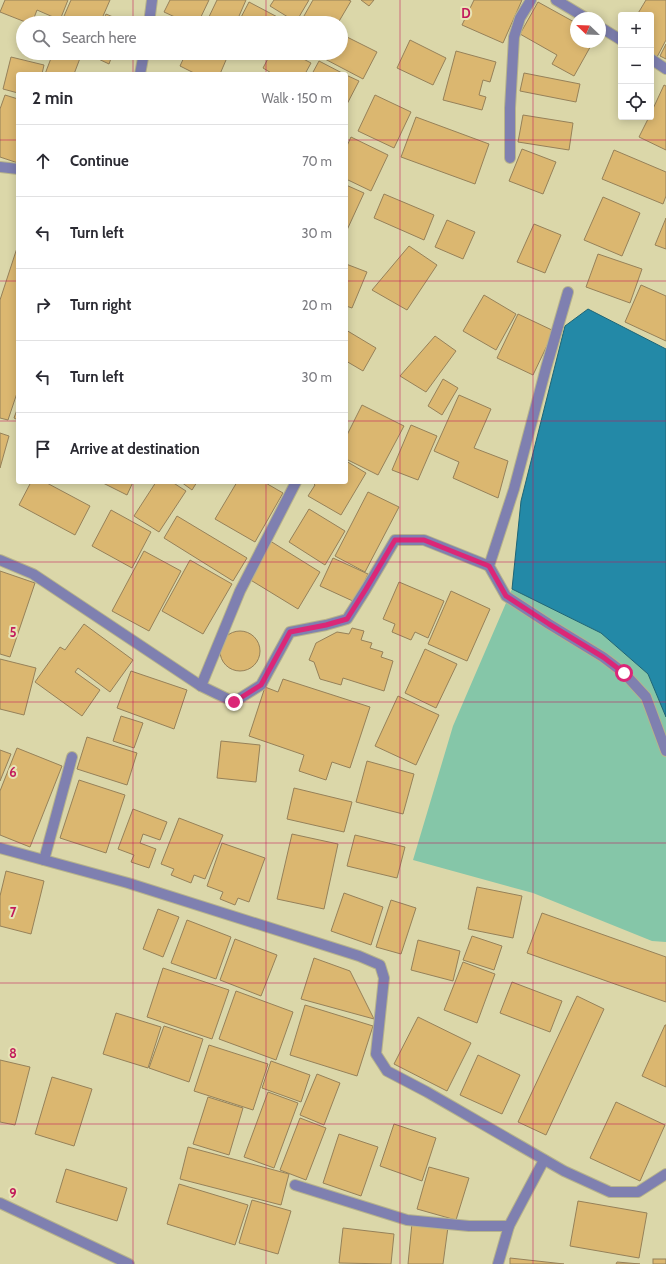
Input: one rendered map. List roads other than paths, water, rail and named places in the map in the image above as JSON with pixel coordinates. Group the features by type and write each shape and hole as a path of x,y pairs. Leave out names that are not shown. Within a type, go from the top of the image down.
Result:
{"street":[{"path":"150,16 152,0"},
{"path":"510,158 510,108 514,37 520,18 531,0"},
{"path":"556,0 576,12"},
{"path":"606,31 618,38"},
{"path":"140,72 143,60"},
{"path":"654,61 666,69"},
{"path":"0,167 16,169"},
{"path":"489,566 514,489 568,292"},
{"path":"201,686 240,591 295,484"},
{"path":"0,560 33,574 201,686 234,702 261,685 290,632 347,619 395,540 424,540 489,566 506,596 603,657 624,673 646,697 666,751"},
{"path":"44,860 72,757"},
{"path":"0,848 128,883 359,956 380,965 384,978 376,1054 387,1071 427,1092 564,1171 610,1192 638,1192 666,1174"},
{"path":"498,1264 509,1226 544,1160"},
{"path":"295,1185 407,1220 469,1226 509,1226"},
{"path":"0,1204 129,1264"}],"water":[{"path":"588,309 666,349 666,717 648,674 601,633 512,589 521,501 565,326"}]}
